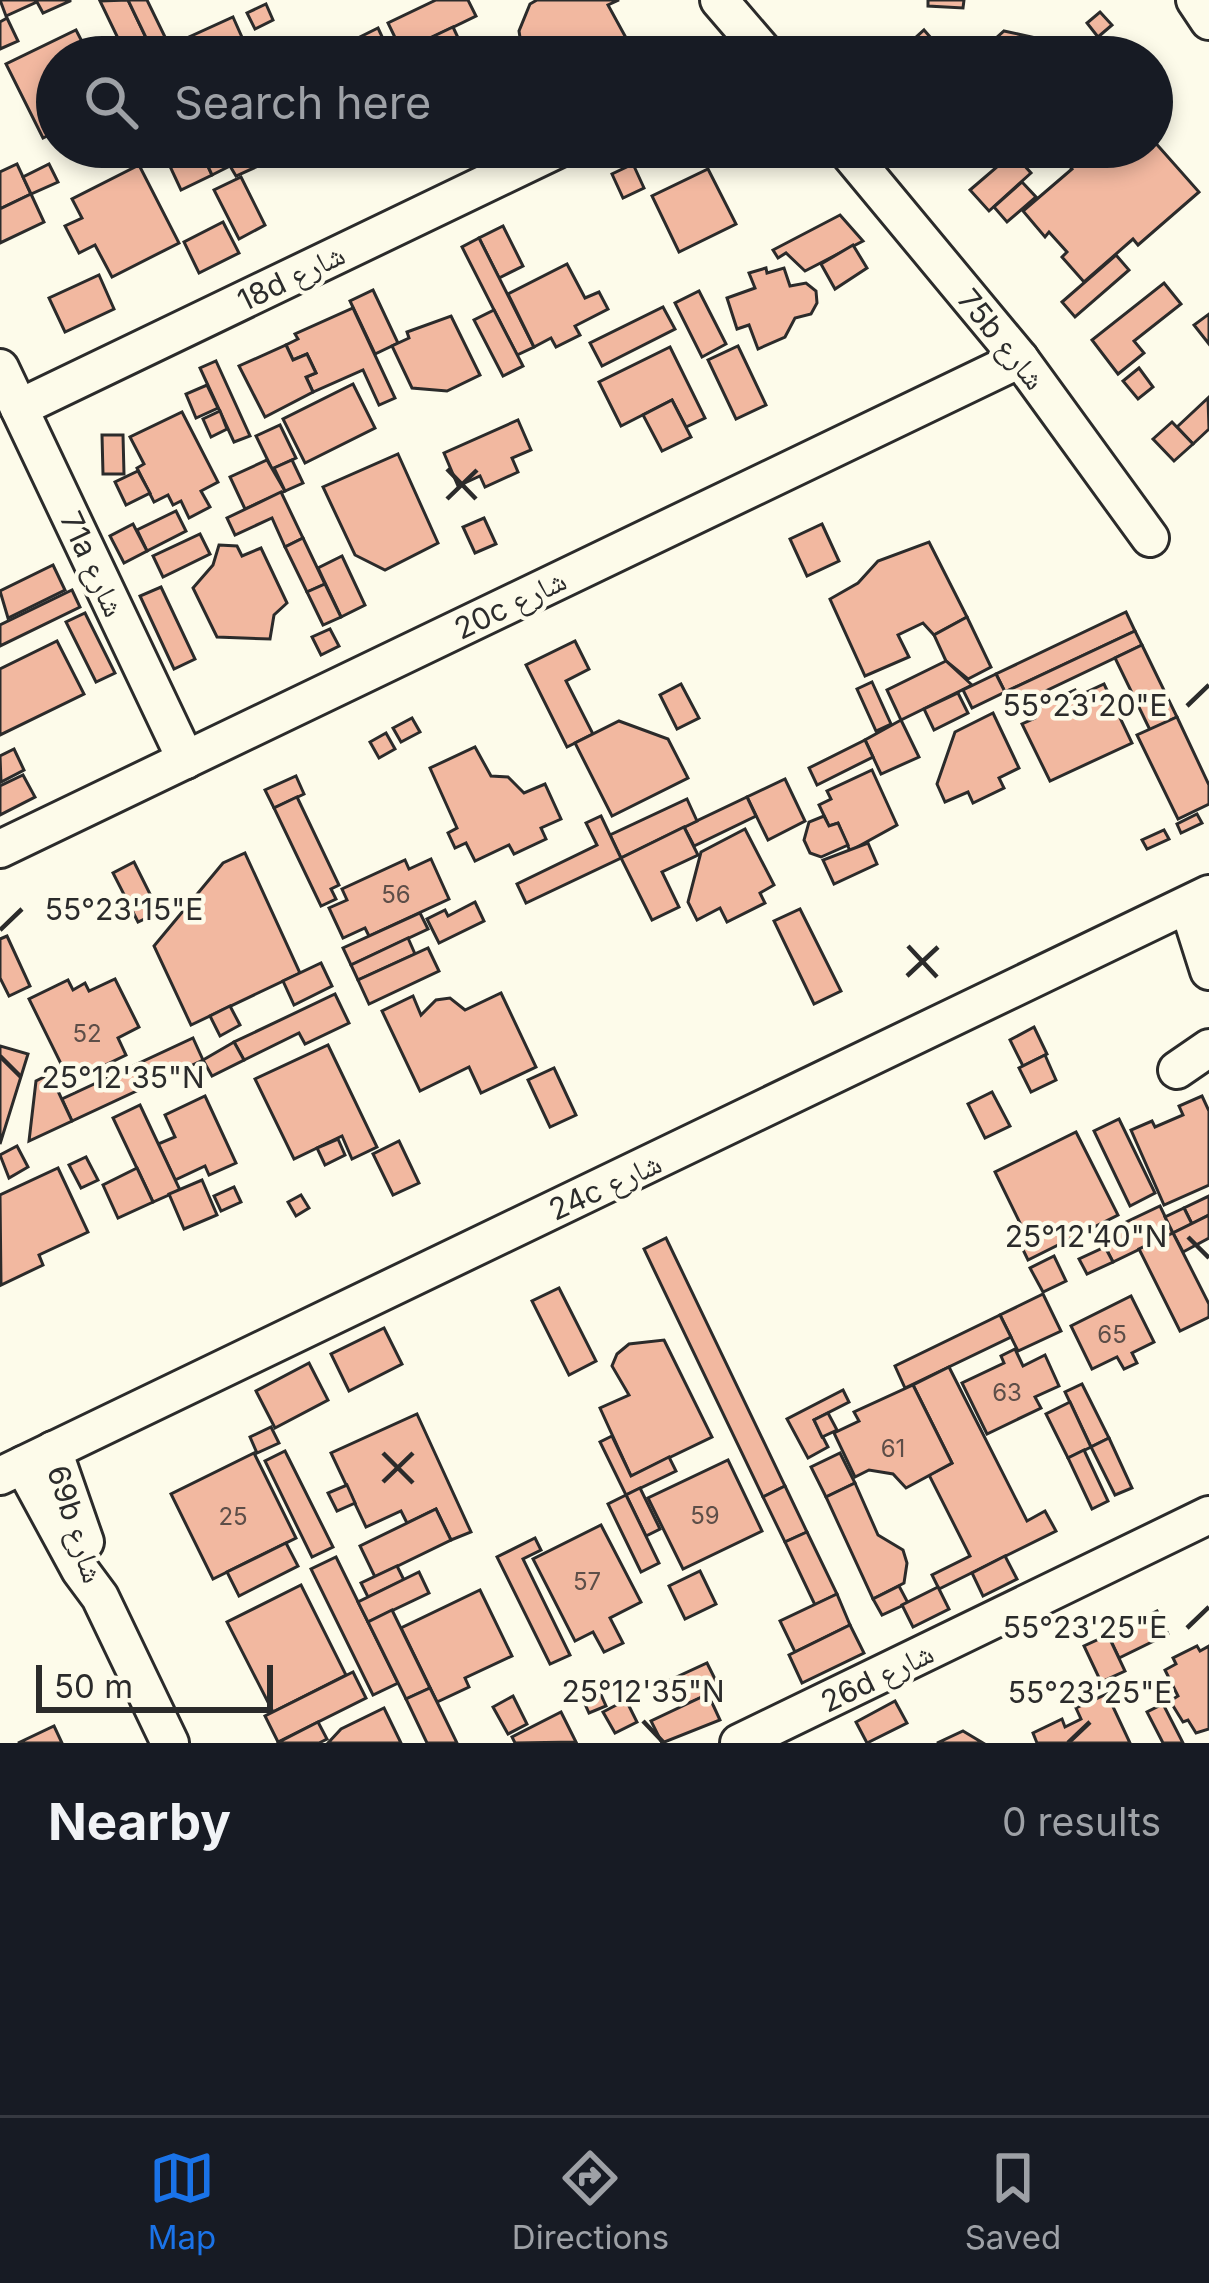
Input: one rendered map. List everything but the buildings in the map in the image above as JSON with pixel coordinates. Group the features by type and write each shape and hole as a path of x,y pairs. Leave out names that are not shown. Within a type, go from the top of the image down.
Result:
{"street":[{"path":"719,0 746,36"},
{"path":"1195,0 1209,21"},
{"name":"18d شارع","path":"19,408 518,168"},
{"name":"75b شارع","path":"862,168 1020,358 1150,538"},
{"name":"20c شارع","path":"0,849 1020,358"},
{"name":"71a شارع","path":"0,368 186,760"},
{"path":"1198,899 1209,970"},
{"name":"24c شارع","path":"25,1464 1198,899"},
{"path":"1177,1070 1209,1048"},
{"name":"69b شارع","path":"25,1464 80,1570 100,1598 170,1743"},
{"name":"26d شارع","path":"762,1738 1209,1515"}]}
